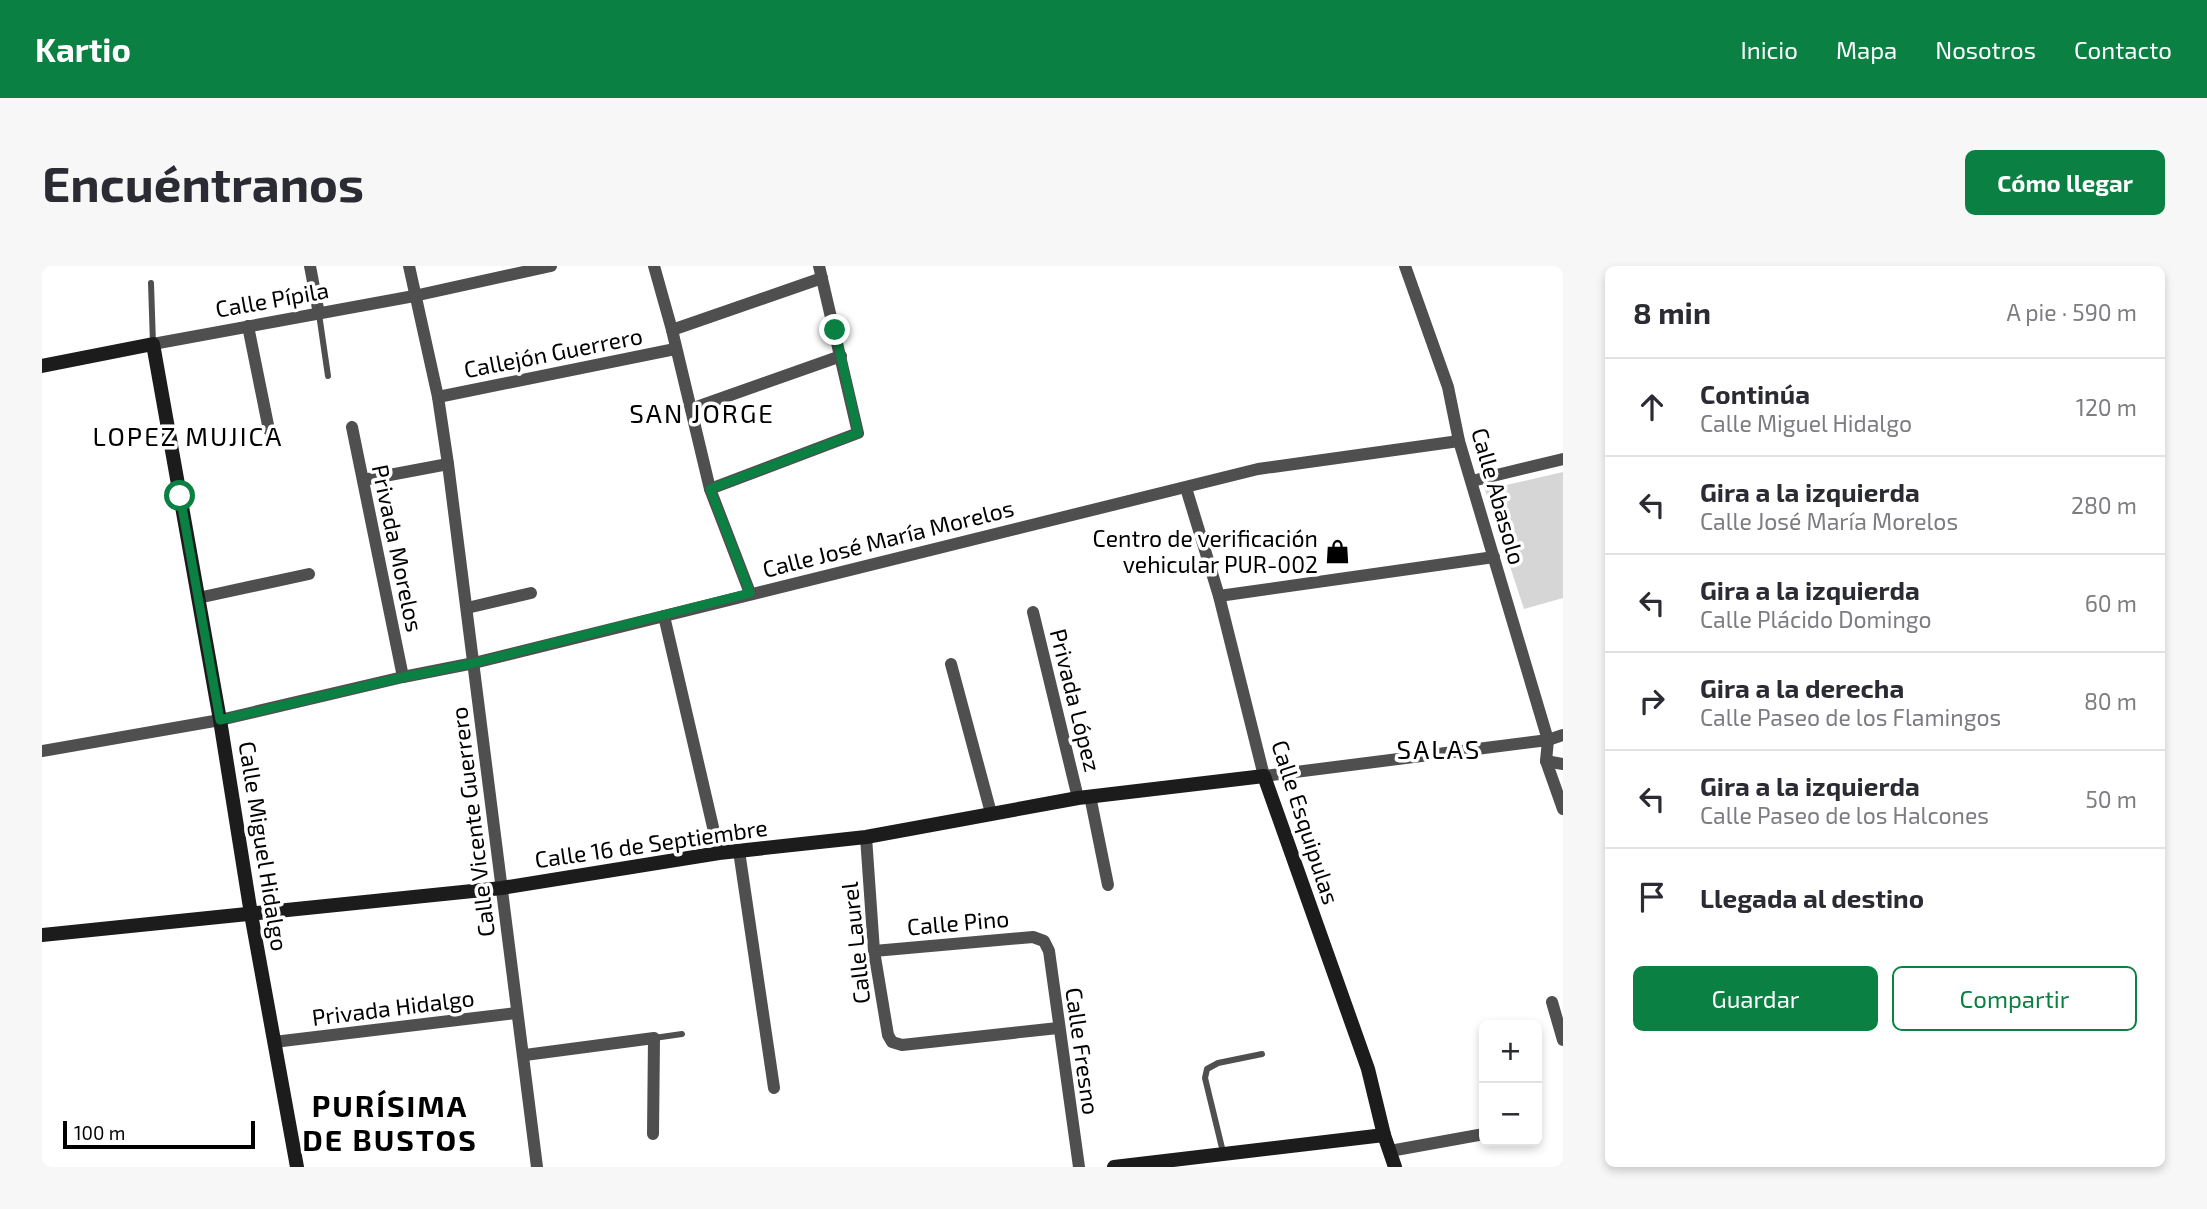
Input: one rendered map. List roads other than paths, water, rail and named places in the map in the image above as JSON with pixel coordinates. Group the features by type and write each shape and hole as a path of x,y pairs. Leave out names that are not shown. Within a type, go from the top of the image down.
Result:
{"street":[{"path":"310,266 318,314"},
{"name":"Calle Vicente Guerrero","path":"409,266 438,397 448,464 537,1167"},
{"name":"Calle Pípila","path":"42,366 414,296 551,266"},
{"path":"654,266 710,489 750,593"},
{"name":"Calle Abasolo","path":"1405,266 1448,387 1459,440 1548,740"},
{"path":"672,330 821,272 858,433 710,489"},
{"path":"248,326 269,430"},
{"name":"Calle Miguel Hidalgo","path":"153,344 297,1167"},
{"name":"Callejón Guerrero","path":"438,397 676,349"},
{"path":"691,409 841,356"},
{"name":"Privada Morelos","path":"352,427 404,677"},
{"name":"Calle José María Morelos","path":"42,751 220,720 474,663 1258,469 1459,440"},
{"path":"1472,481 1563,458"},
{"path":"363,480 448,464"},
{"name":"Calle Esquipulas","path":"1185,488 1219,596 1264,776 1368,1069 1384,1135 1395,1167"},
{"path":"1219,596 1494,556"},
{"path":"198,598 309,574"},
{"path":"467,608 531,593"},
{"name":"Privada López","path":"1033,612 1108,886"},
{"path":"664,616 719,853"},
{"path":"951,664 991,813"},
{"path":"1264,776 1563,736"},
{"path":"1548,740 1546,761 1563,810"},
{"path":"1546,761 1563,764"},
{"name":"Calle 16 de Septiembre","path":"42,935 502,888 719,853 866,837 1084,797 1264,776"},
{"name":"Calle Laurel","path":"866,837 874,951 888,1035 892,1042 902,1045 1058,1028"},
{"path":"740,851 774,1088"},
{"name":"Calle Pino","path":"874,951 1034,937 1044,941"},
{"name":"Calle Fresno","path":"1044,941 1049,951 1079,1167"},
{"path":"1552,1002 1563,1040"},
{"name":"Privada Hidalgo","path":"274,1042 516,1013"},
{"path":"524,1055 654,1038 653,1135"},
{"path":"1114,1167 1384,1135"},
{"path":"1390,1151 1479,1135"}],"lane":[{"name":"Calle Miguel Hidalgo","path":"151,283 153,344"},
{"path":"318,314 328,376"},
{"path":"654,1038 682,1034"},
{"path":"1224,1154 1205,1078 1207,1069 1218,1063 1262,1054"}],"place":[{"name":"Centro de verificación vehicular PUR-002","path":"1338,551"}],"district":[{"name":"SAN JORGE","path":"702,412"},
{"name":"LOPEZ MUJICA","path":"188,435"},
{"name":"SALAS","path":"1439,748"},
{"name":"PURÍSIMA DE BUSTOS","path":"390,1122"}]}
